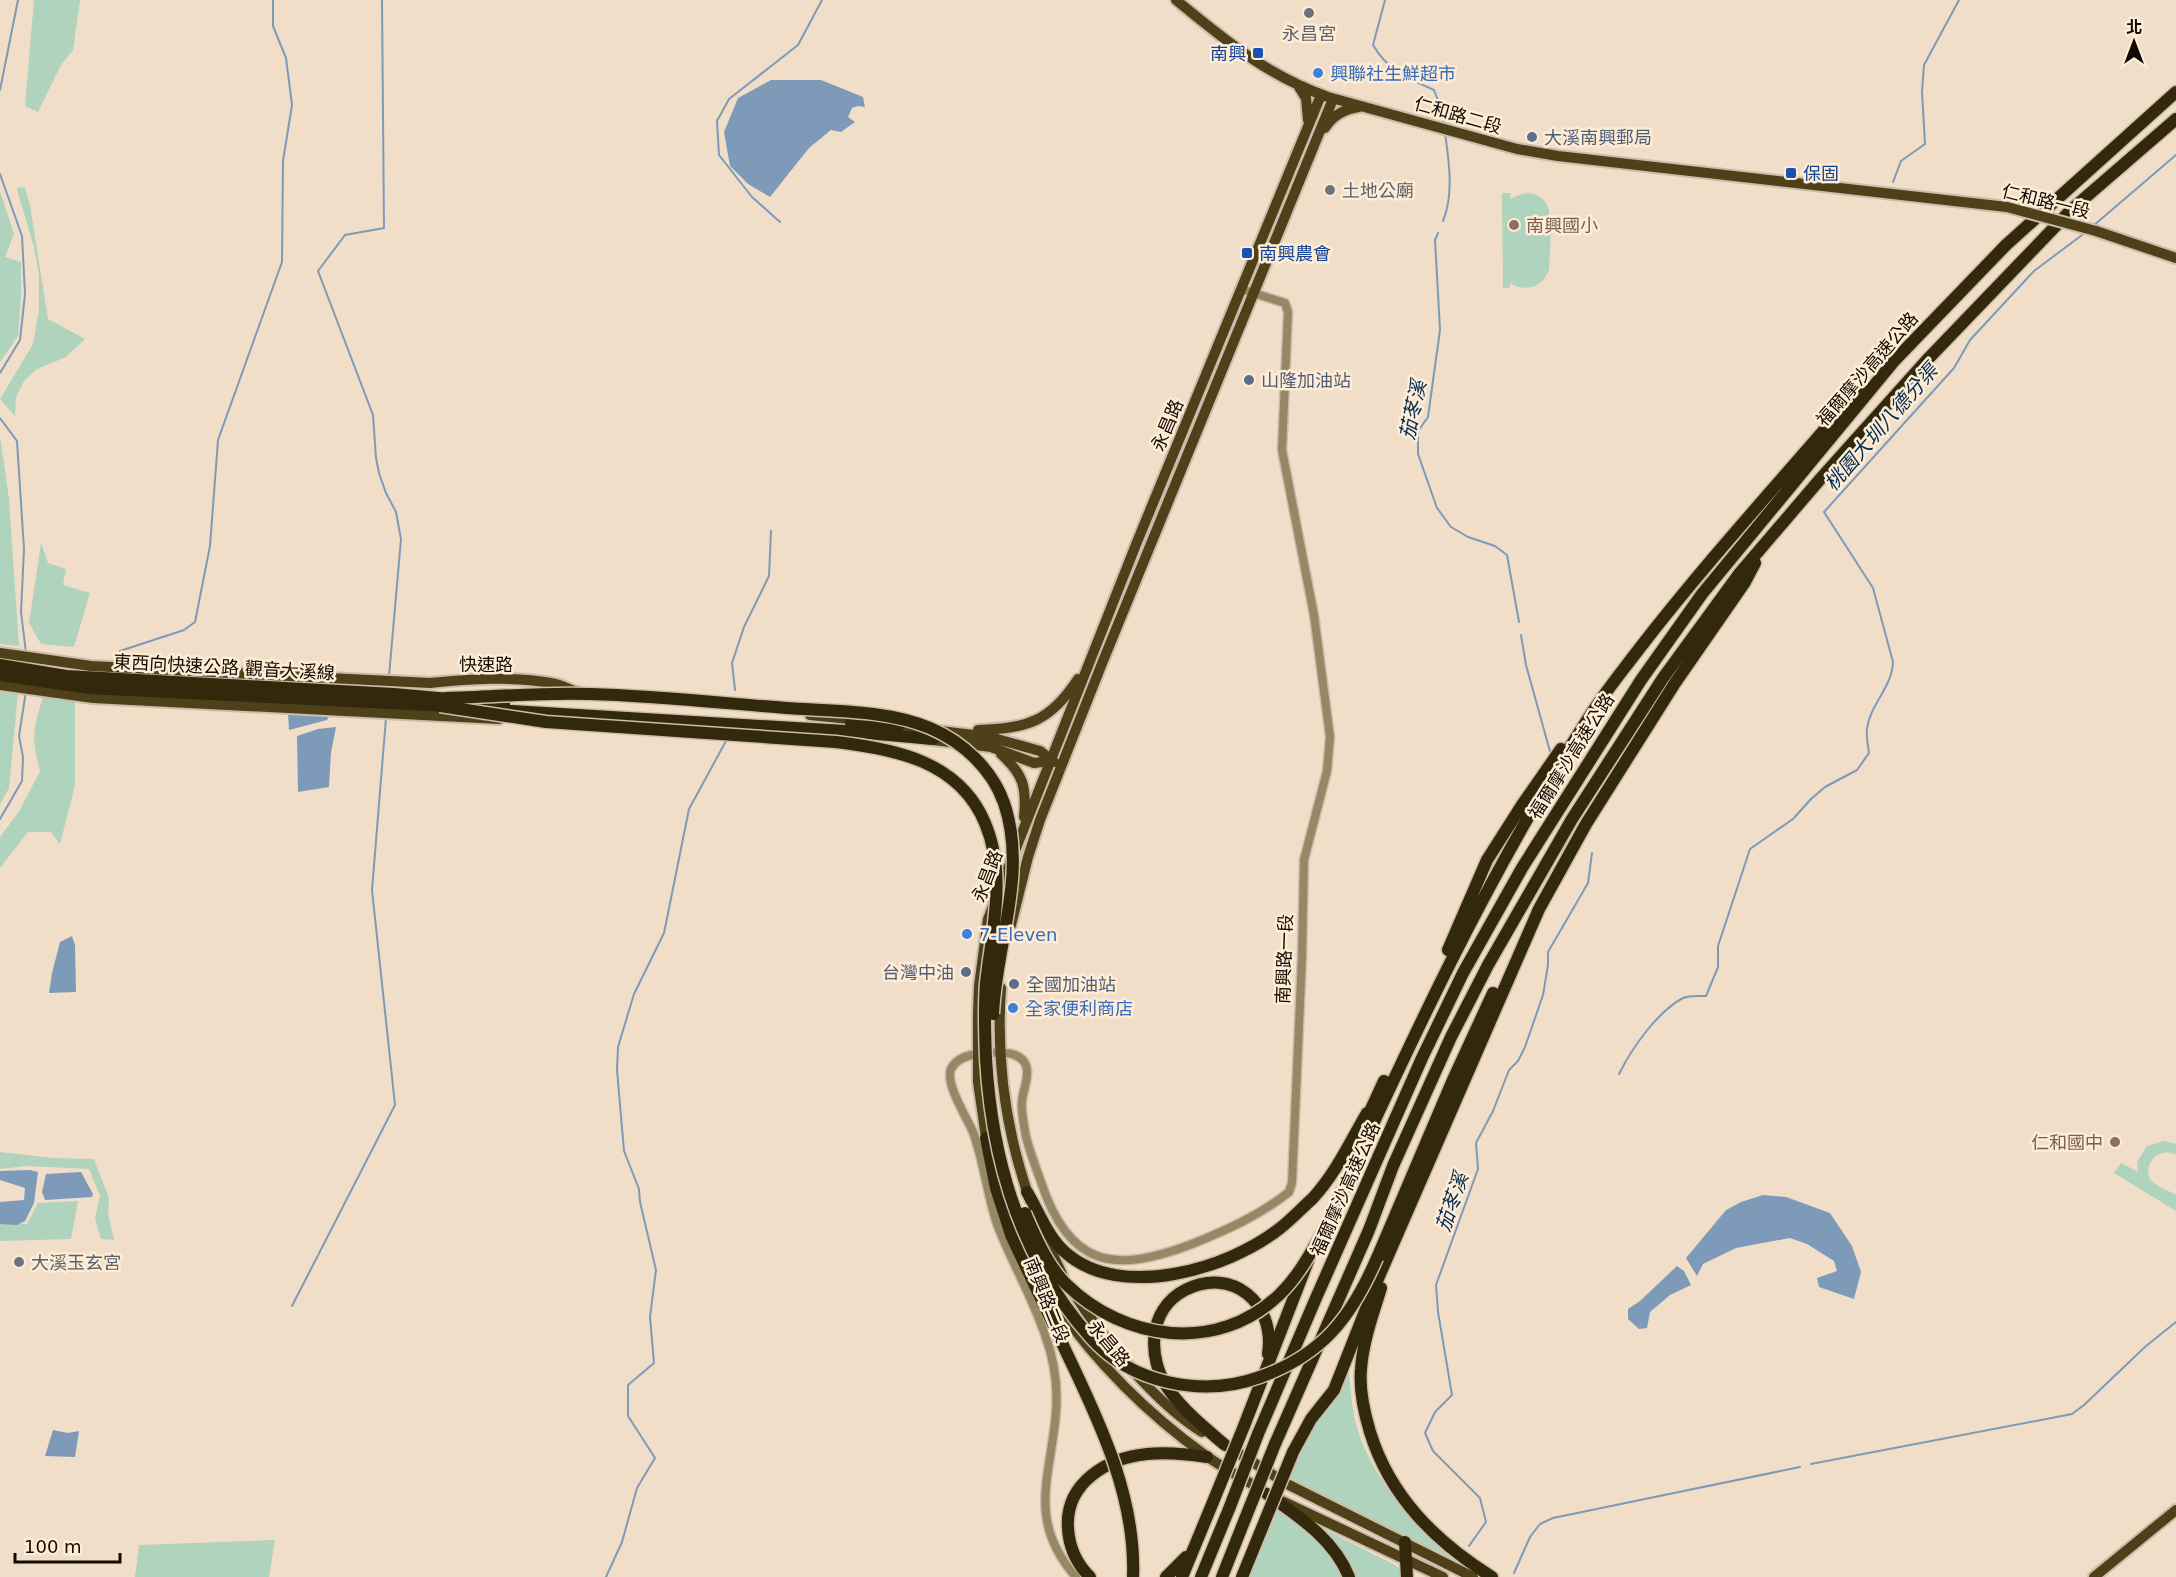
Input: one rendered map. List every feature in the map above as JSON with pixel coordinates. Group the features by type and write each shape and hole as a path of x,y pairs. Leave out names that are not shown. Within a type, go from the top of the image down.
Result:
{"highway":[{"name":"福爾摩沙高速公路","path":"1201,1577 1316,1298 1422,1058 1463,973 1522,868 1629,697 1702,594 1895,360 2006,245 2176,92"},
{"name":"福爾摩沙高速公路","path":"1222,1577 1275,1444 1369,1230 1393,1166 1451,1037 1488,965 1572,819 1664,678 1713,608 1767,541 1926,361 2072,209 2176,119"},
{"path":"443,702 590,694 888,717 929,728 949,738 970,754 995,784 1012,831 1012,881 996,984 992,1046 1002,1136 1013,1183 1035,1236 1053,1268 1065,1283 1086,1301 1107,1315 1152,1332 1209,1333 1258,1312 1279,1296 1298,1275 1325,1228 1406,1052 1472,918 1536,803 1584,724 1656,627 1698,576 1846,405 1895,360"},
{"path":"443,702 546,722 836,742 881,748 906,754 942,771 976,805 985,822 995,858 997,888 986,985 985,1046 994,1137 1014,1210 1043,1272 1062,1302 1082,1328 1109,1356 1142,1375 1160,1381 1180,1384 1228,1385 1275,1372 1302,1358 1329,1338 1365,1285 1473,1036 1509,962 1586,824 1675,683 1745,582 1767,541"},
{"name":"東西向快速公路 觀音大溪線","path":"0,665 66,676 443,702"},
{"name":"東西向快速公路 觀音大溪線","path":"0,675 89,688 443,702"},
{"path":"443,702 718,720 933,739"},
{"path":"718,720 898,727"},
{"path":"1027,1192 1053,1240 1076,1261 1090,1269 1110,1275 1161,1276 1186,1271 1243,1251 1279,1230 1314,1196 1339,1164 1437,976 1488,860 1551,761 1584,724"},
{"path":"1242,1577 1293,1452 1311,1419 1334,1390 1377,1281 1539,909"},
{"path":"1182,1577 1373,1102"},
{"path":"986,1138 996,1188 1008,1227 1109,1448 1129,1524 1133,1577"},
{"path":"1395,1241 1364,1349 1361,1370 1362,1397 1367,1420 1384,1470 1412,1510 1431,1532 1456,1553 1492,1577"},
{"path":"1225,1445 1181,1404 1168,1389 1158,1368 1154,1354 1155,1331 1163,1310 1184,1291 1195,1286 1211,1284 1228,1285 1254,1299 1268,1321 1269,1335 1266,1365 1259,1387"},
{"path":"1090,1577 1082,1570 1074,1556 1068,1539 1067,1524 1071,1502 1075,1492 1084,1481 1107,1465 1145,1454 1174,1453 1207,1457"},
{"path":"1268,1494 1304,1520 1337,1552 1349,1577"},
{"path":"1166,1577 1186,1558 1198,1538"},
{"path":"1405,1542 1407,1577"}],"main road":[{"name":"仁和路二段","path":"1176,0 1218,36 1270,72 1299,87 1333,99 1517,148 1558,156 1748,179 1905,194"},
{"path":"1299,87 1306,98 1308,126"},
{"name":"永昌路","path":"1321,95 1137,542 988,919 979,986 978,1082 986,1138 1007,1208 1038,1275 1056,1305 1129,1392 1207,1457 1268,1494 1443,1577"},
{"name":"永昌路","path":"1333,99 1040,820 1028,857 1009,934 1001,986 1000,1053 1011,1134 1038,1224 1062,1274 1103,1337 1165,1403 1197,1428 1287,1484 1473,1577"},
{"path":"1317,141 1329,120 1338,113 1363,106"},
{"name":"仁和路一段","path":"1905,194 2007,207 2096,231 2176,258"},
{"name":"快速路","path":"6,654 91,666 430,683 460,679 549,682 587,696 623,701 831,717 898,727 957,732"},
{"path":"957,732 1009,729 1041,718 1064,699 1092,657"},
{"path":"5,685 93,698 882,739 933,739 978,744 1034,763 1050,761 1062,765"},
{"path":"806,703 831,717"},
{"path":"957,732 1015,743 1040,751 1050,761"},
{"path":"978,744 1000,753 1021,776 1025,796 1023,828"},
{"path":"2094,1577 2176,1510"}],"street":[{"name":"南興路一段","path":"978,1054 1014,1055 1027,1067 1022,1108 1027,1142 1041,1185 1062,1228 1079,1247 1091,1254 1107,1259 1129,1260 1183,1247 1239,1224 1289,1192 1292,1183 1304,860 1327,771 1330,737 1314,615 1282,450 1288,312 1285,303 1241,289"},
{"path":"510,720 606,730"},
{"name":"南興路二段","path":"978,1054 970,1055 955,1063 951,1069 951,1083 972,1131 998,1226 1040,1319 1050,1350 1056,1383 1056,1410 1045,1482 1044,1510 1057,1549 1076,1577"}],"green space":[{"path":"34,0 80,0 73,50 61,65 38,112 25,106"},
{"path":"18,187 25,188 30,205 48,319 85,339 66,357 37,369 24,381 16,397 15,416 0,399 33,344 39,308 39,275"},
{"path":"0,191 14,234 5,257 21,262 21,299 18,336 0,362"},
{"path":"1502,193 1510,193 1511,199 1527,193 1537,195 1548,207 1549,270 1542,281 1533,287 1522,288 1510,283 1510,288 1503,288"},
{"path":"0,436 9,499 19,646 0,644"},
{"path":"41,543 48,563 66,569 63,585 90,593 74,647 41,644 29,623"},
{"path":"0,692 18,693 9,788 0,804"},
{"path":"43,697 75,699 75,785 60,844 51,832 28,832 0,868 0,837 20,810 40,771 34,734"},
{"path":"2164,1141 2176,1144 2176,1155 2163,1153 2157,1155 2148,1170 2151,1180 2176,1195 2176,1211 2114,1173 2121,1163 2138,1172 2137,1162 2147,1146"},
{"path":"0,1152 53,1158 94,1159 109,1198 108,1213 114,1240 101,1239 95,1219 100,1196 89,1169 27,1166 0,1169"},
{"path":"78,1201 71,1239 0,1241 0,1222 27,1224 38,1203"},
{"path":"1349,1372 1356,1424 1375,1469 1386,1487 1413,1519 1458,1562 1290,1477 1311,1428 1334,1401"},
{"path":"1276,1509 1315,1537 1330,1555 1342,1577 1248,1577"},
{"path":"1326,1530 1395,1565 1400,1569 1401,1577 1355,1577 1345,1556 1325,1532"},
{"path":"275,1540 269,1577 135,1577 139,1545"}],"water":[{"path":"771,80 821,80 863,97 865,107 852,108 848,117 855,122 841,132 831,130 809,148 770,197 748,184 730,166 724,132 738,98"},
{"path":"288,712 329,716 327,720 289,730"},
{"path":"336,727 331,752 329,787 298,792 297,736 318,729"},
{"path":"72,936 75,945 76,992 49,993 60,942"},
{"path":"0,1171 38,1172 34,1203 25,1221 17,1225 0,1224 0,1202 24,1200 25,1188 0,1180"},
{"path":"81,1172 93,1194 92,1197 45,1200 42,1192 46,1174"},
{"path":"1763,1195 1786,1197 1830,1213 1852,1246 1861,1272 1854,1299 1819,1287 1817,1278 1837,1271 1834,1261 1807,1244 1790,1238 1736,1248 1703,1264 1697,1276 1686,1258 1726,1210"},
{"path":"1677,1266 1684,1271 1691,1285 1670,1295 1650,1312 1647,1328 1639,1329 1628,1319 1628,1309 1640,1301"},
{"path":"53,1430 68,1433 79,1431 75,1457 45,1456"}],"waterway":[{"path":"0,90 18,0"},
{"path":"120,651 184,630 195,622 210,546 218,440 282,262 283,161 292,105 286,58 273,26 273,0"},
{"path":"382,0 384,228 345,235 318,271 373,415 379,473 396,512 401,539 389,676"},
{"path":"780,222 752,197 719,155 717,121 729,99 798,45 822,0"},
{"name":"茄苳溪","path":"1385,0 1373,45 1392,68 1434,90 1442,111 1444,125"},
{"path":"1893,182 1901,161 1925,144 1922,92 1924,65 1959,0"},
{"name":"茄苳溪","path":"1443,221 1450,189 1445,133"},
{"name":"桃園大圳八德分渠","path":"2093,226 2176,155"},
{"path":"0,174 22,236 25,294 20,340 0,373"},
{"name":"桃園大圳八德分渠","path":"1619,1074 1638,1042 1664,1012 1685,997 1706,996 1718,967 1718,946 1750,849 1793,819 1825,787 1857,770 1869,753 1867,735 1869,720 1889,680 1893,662 1873,588 1824,512 1954,368 1970,340 2034,271 2086,232"},
{"name":"茄苳溪","path":"1438,233 1435,240 1440,330 1428,417 1418,431 1418,454 1437,508 1451,527 1468,537 1495,546 1507,555 1519,622"},
{"path":"0,418 17,441 24,549 21,612 26,653"},
{"path":"735,690 732,663 744,627 769,576 771,531"},
{"name":"茄苳溪","path":"1521,635 1526,665 1551,755"},
{"path":"0,819 22,781 23,757 19,736 26,691"},
{"path":"292,1306 395,1105 372,890 386,718"},
{"path":"606,1577 622,1542 637,1488 655,1458 628,1416 628,1385 654,1363 650,1317 656,1270 639,1189 624,1151 617,1070 618,1047 634,994 664,933 689,809 726,741"},
{"name":"茄苳溪","path":"1469,1546 1486,1522 1480,1498 1433,1451 1425,1433 1435,1412 1452,1395 1438,1312 1436,1285 1478,1169 1476,1143 1493,1111 1509,1070 1518,1061 1525,1047 1543,995 1548,952 1588,883 1592,853"},
{"path":"1811,1464 2072,1414 2146,1346 2176,1322"},
{"path":"1514,1573 1530,1537 1540,1524 1553,1518 1800,1467"}],"place":[{"name":"永昌宮","path":"1309,13"},
{"name":"南興","path":"1258,53"},
{"name":"興聯社生鮮超市","path":"1318,73"},
{"name":"大溪南興郵局","path":"1532,137"},
{"name":"保固","path":"1791,173"},
{"name":"土地公廟","path":"1330,190"},
{"name":"南興國小","path":"1514,225"},
{"name":"南興農會","path":"1247,253"},
{"name":"山隆加油站","path":"1249,380"},
{"name":"7-Eleven","path":"967,934"},
{"name":"台灣中油","path":"966,972"},
{"name":"全國加油站","path":"1014,984"},
{"name":"全家便利商店","path":"1013,1008"},
{"name":"仁和國中","path":"2115,1142"},
{"name":"大溪玉玄宮","path":"19,1262"}]}
